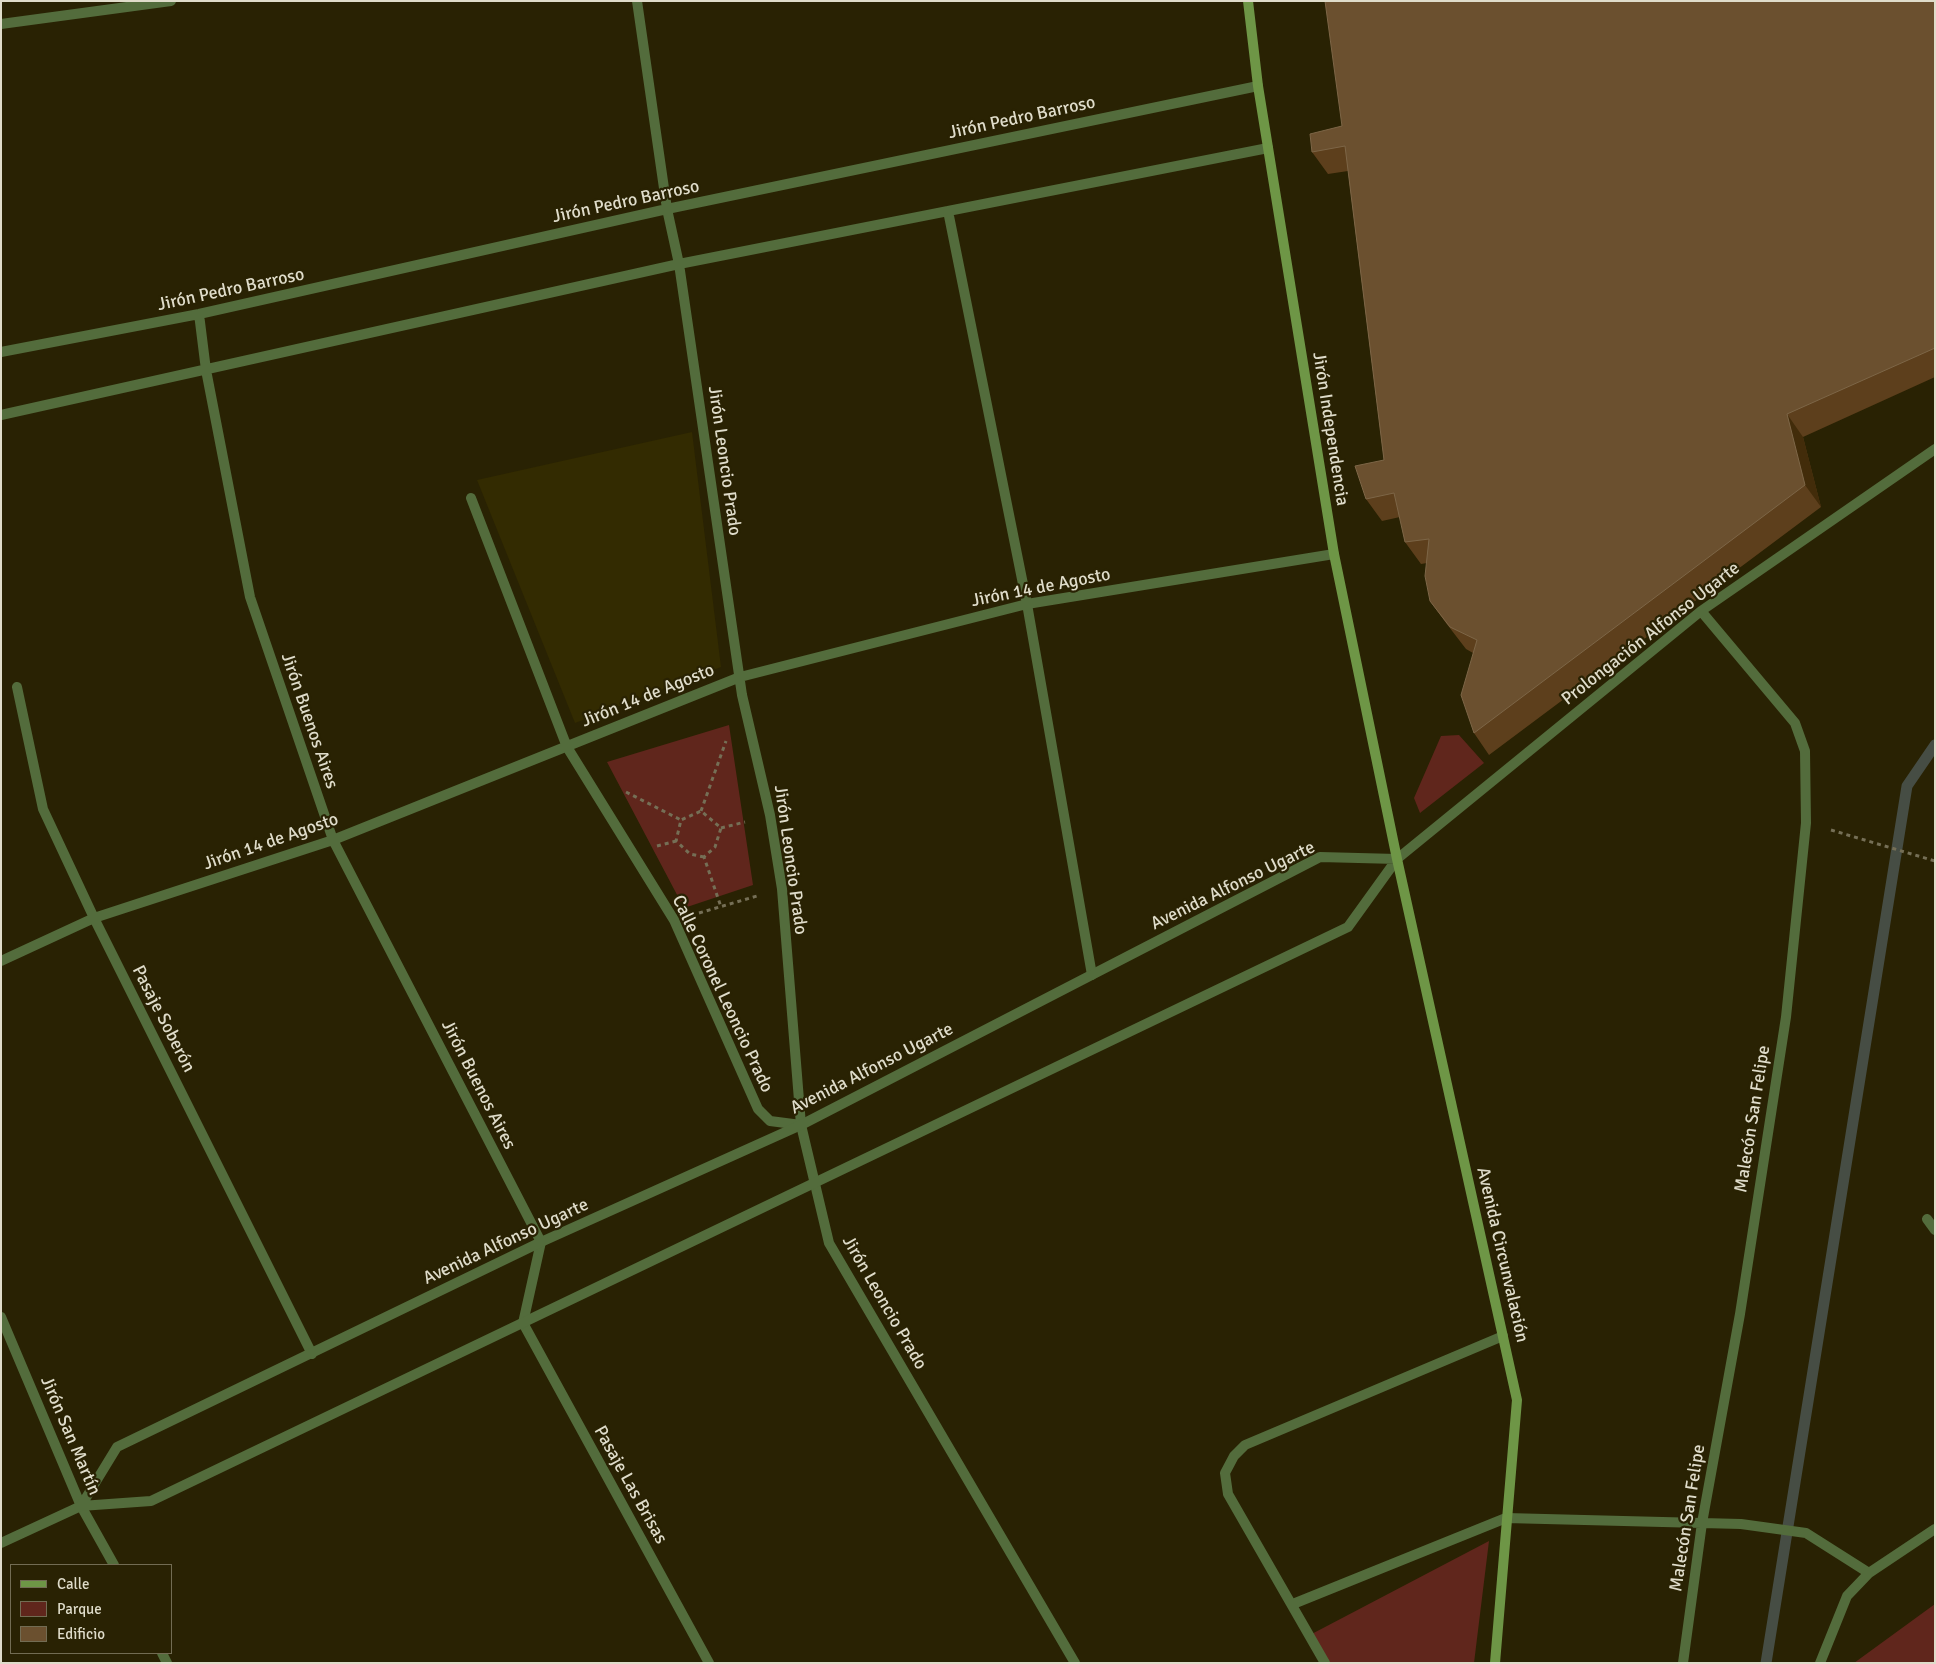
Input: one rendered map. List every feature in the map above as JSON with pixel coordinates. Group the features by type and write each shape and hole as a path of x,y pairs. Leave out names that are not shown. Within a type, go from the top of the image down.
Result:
{"main road":[{"name":"Jirón Independencia","path":"1248,1 1258,86 1334,554 1397,859"},
{"name":"Avenida Circunvalación","path":"1397,859 1517,1400 1495,1663"}],"street":[{"path":"1,24 171,1"},
{"name":"Jirón Leoncio Prado","path":"637,1 667,209 679,264 740,677 770,815 782,889 801,1124 829,1243 1075,1663"},
{"name":"Jirón Pedro Barroso","path":"1,352 199,314 667,209 1258,86"},
{"path":"1,415 679,264 1268,148"},
{"path":"948,211 1027,604 1092,974"},
{"name":"Jirón Buenos Aires","path":"199,314 206,370 250,597 333,840 540,1242"},
{"name":"Prolongación Alfonso Ugarte","path":"1397,859 1701,611 1935,449"},
{"name":"Calle Coronel Leoncio Prado","path":"470,498 567,746 674,920 758,1109 770,1120 801,1124"},
{"name":"Jirón 14 de Agosto","path":"1,961 94,918 333,840 740,677 1027,604 1334,554"},
{"name":"Malecón San Felipe","path":"1683,1663 1702,1523 1740,1314 1786,1016 1806,823 1805,751 1795,723 1701,611"},
{"name":"Pasaje Soberón","path":"17,687 43,809 94,918 312,1354"},
{"name":"Avenida Alfonso Ugarte","path":"82,1506 117,1447 540,1242 801,1124 1320,857 1397,859"},
{"path":"1,1543 82,1506 151,1501 1348,927 1397,859"},
{"path":"1927,1219 1935,1230"},
{"path":"523,1323 540,1242"},
{"name":"Jirón San Martín","path":"1,1317 82,1506 113,1564"},
{"name":"Pasaje Las Brisas","path":"523,1323 709,1663"},
{"path":"1325,1663 1293,1604 1228,1494 1226,1474 1234,1456 1245,1445 1503,1336"},
{"path":"1293,1604 1506,1518 1741,1524 1806,1533 1869,1573"},
{"path":"1820,1663 1847,1596 1869,1573 1935,1529"}],"path":[{"path":"681,820 701,811 726,740"},
{"path":"622,789 681,820"},
{"path":"701,811 722,828 715,847 704,857"},
{"path":"681,820 676,840 690,854 704,857"},
{"path":"1806,823 1935,861"},
{"path":"704,857 721,907"},
{"path":"674,920 782,889"}],"shaded area":[{"path":"692,432 721,667 575,723 477,480"}],"green space":[{"path":"729,725 753,885 684,908 607,762"},
{"path":"1459,735 1484,763 1420,813 1414,798 1441,736"},
{"path":"1489,1541 1474,1663 1320,1663 1306,1637"},
{"path":"1935,1604 1935,1663 1854,1663"}],"building":[{"path":"1325,1 1935,1 1935,348 1787,414 1805,485 1474,733 1461,695 1477,640 1450,627 1430,601 1425,576 1429,539 1405,542 1394,493 1366,499 1355,466 1384,460 1345,146 1312,152 1310,134 1342,126"}],"waterway":[{"path":"1766,1663 1907,786 1935,745"}]}
